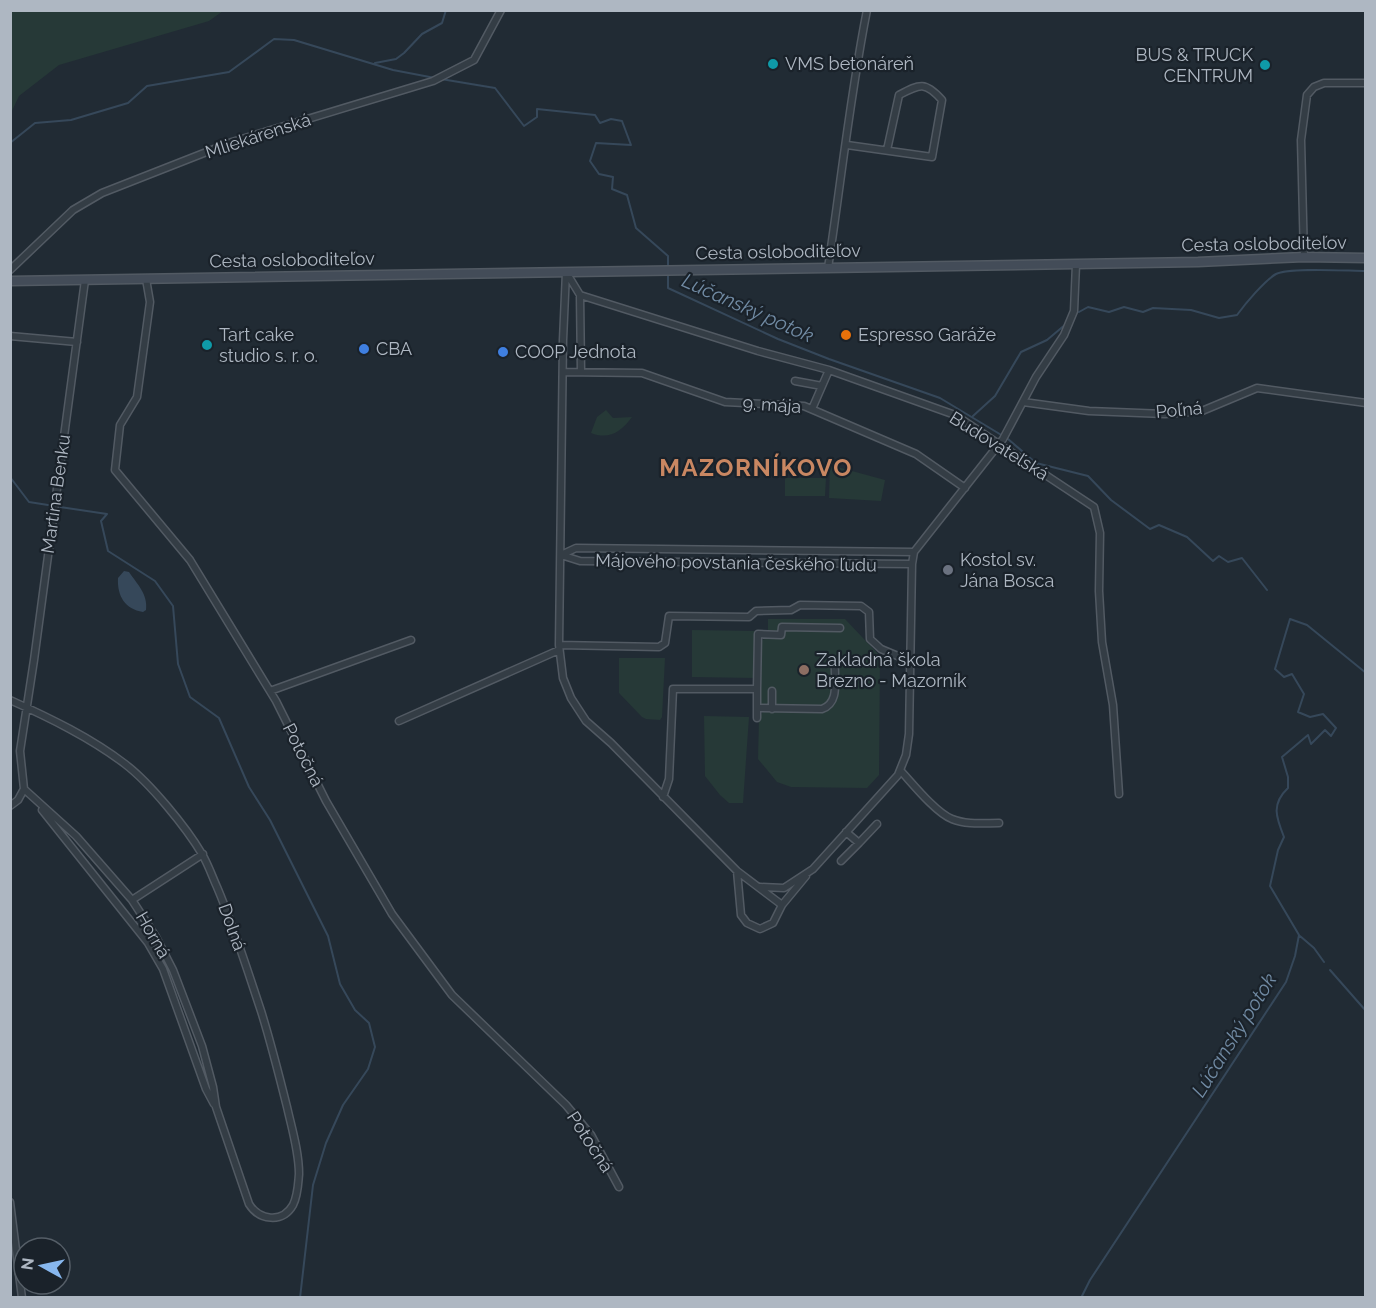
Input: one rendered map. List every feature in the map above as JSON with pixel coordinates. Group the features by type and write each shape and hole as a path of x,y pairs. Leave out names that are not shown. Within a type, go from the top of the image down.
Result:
{"main road":[{"name":"Cesta osloboditeľov","path":"10,281 1198,262 1304,257 1365,258"}],"street":[{"name":"Mliekárenská","path":"10,270 73,210 102,192 232,142 433,81 449,74 474,60 501,10"},
{"path":"828,268 847,145 853,81 867,10"},
{"path":"1304,257 1301,140 1307,95 1314,87 1324,83 1365,83"},
{"path":"847,145 932,156 942,100 932,88 916,86 899,95 887,150"},
{"path":"737,871 741,915 747,923 760,929 772,923 782,905 898,775 906,755 909,734 914,552 1002,442 1036,377 1064,335 1074,311 1076,264"},
{"path":"566,272 580,295 581,372"},
{"path":"566,272 559,648 563,678 571,698 586,721 611,743 737,871 782,905"},
{"name":"Potočná","path":"146,279 150,302 137,397 120,425 115,470 190,560 270,691 326,801 392,914 452,995 566,1105 591,1135 619,1187"},
{"name":"Martina Benku","path":"27,708 85,280"},
{"name":"Budovateľská","path":"580,295 758,351 829,370 955,415 1002,442 1094,507 1100,533 1099,591 1102,642 1113,705 1119,794"},
{"path":"10,336 76,342"},
{"path":"812,409 829,370"},
{"name":"9. mája","path":"563,372 642,374 725,402 804,406 916,454 966,488"},
{"path":"795,381 822,386"},
{"name":"Poľná","path":"1023,402 1089,411 1165,414 1202,411 1257,388 1365,403"},
{"path":"561,555 576,548 914,552"},
{"name":"Májového povstania českého ľudu","path":"561,555 580,561 912,564"},
{"path":"399,721 559,648 659,647 665,643 669,616 749,617 756,610 791,610 800,604 861,606 869,612 870,639 881,649 912,662"},
{"path":"757,718 758,634 781,635 782,627 840,628"},
{"path":"270,691 411,640"},
{"path":"757,708 822,710 829,707 834,701 835,664"},
{"path":"663,797 669,778 673,689 757,689"},
{"path":"772,691 772,709"},
{"name":"Dolná","path":"10,700 91,741 127,766 167,806 202,854 230,918 272,1044 294,1134 299,1166 298,1191 292,1207 275,1218"},
{"path":"10,806 18,800 24,789 20,751 27,708"},
{"path":"900,770 950,819 999,824"},
{"name":"Horná","path":"24,789 76,836 132,900 156,937 173,970 202,1046 216,1107 249,1204 254,1212 262,1217 275,1218"},
{"name":"Horná","path":"33,798 148,943 163,969 206,1089 216,1107"},
{"path":"841,861 877,824"},
{"path":"846,832 858,843"},
{"path":"132,900 202,854"},
{"path":"760,887 784,888 813,869"},
{"path":"10,1202 22,1298"}],"green space":[{"path":"11,10 223,11 209,21 59,65 19,96 11,113"},
{"path":"606,410 613,418 632,417 623,427 609,435 591,433 597,417"},
{"path":"830,465 885,480 881,501 829,498"},
{"path":"785,478 826,478 825,496 785,496"},
{"path":"768,619 845,619 880,656 879,775 867,788 791,787 777,782 758,759 759,718 764,710 759,701 760,641 768,638"},
{"path":"692,630 755,631 755,678 692,677"},
{"path":"619,658 665,658 660,720 642,717 619,693"},
{"path":"704,716 749,717 743,803 729,803 705,776"}],"water":[{"path":"124,571 129,572 144,594 146,610 143,612 131,608 123,601 118,578"}],"waterway":[{"path":"375,63 396,59 422,34 442,23 446,10"},
{"path":"10,143 35,123 71,120 128,103 147,86 229,72 274,39 294,40 393,70 435,78"},
{"name":"Lúčanský potok","path":"441,79 495,88 524,126 537,117 537,109 595,115 600,123 611,119 622,121 631,145 596,143 590,161 599,174 613,177 612,189 627,195 636,228 668,256 668,288 778,339 940,398 1008,439 1036,463 1088,476 1111,500 1150,529 1159,525 1187,537 1213,561 1219,556 1228,562 1242,558 1267,590"},
{"path":"1079,312 1088,307 1109,312 1124,307 1143,312 1153,308 1191,310 1219,318 1237,315 1261,287 1276,274 1306,270 1366,271"},
{"path":"973,416 995,396 1021,352 1047,340 1066,324"},
{"path":"10,477 29,502 48,505"},
{"path":"60,507 107,514 101,521 108,551 155,581 173,606 178,664 190,697 219,718 249,787 270,820 328,936 340,984 355,1010 369,1023 375,1047 368,1069 343,1105 326,1143 313,1185 300,1298"},
{"name":"Lúčanský potok","path":"1081,1298 1090,1280 1286,982 1295,956 1299,935 1270,886 1278,850 1284,837 1277,811 1279,800 1288,788 1288,777 1282,757 1308,735 1311,744 1325,730 1331,736 1336,728 1323,714 1310,717 1298,712 1304,694 1292,674 1284,677 1275,669 1290,619 1307,625 1366,673"},
{"path":"1300,936 1314,948 1324,962"},
{"path":"1330,970 1366,1011"}],"place":[{"name":"VMS betonáreň","path":"773,64"},
{"name":"BUS & TRUCK CENTRUM","path":"1265,65"},
{"name":"Espresso Garáže","path":"846,335"},
{"name":"Tart cake studio s. r. o.","path":"207,345"},
{"name":"CBA","path":"364,349"},
{"name":"COOP Jednota","path":"503,352"},
{"name":"Kostol sv. Jána Bosca","path":"948,570"},
{"name":"Zakladná škola Brezno - Mazorník","path":"804,670"}],"district":[{"name":"MAZORNÍKOVO","path":"756,468"}]}
